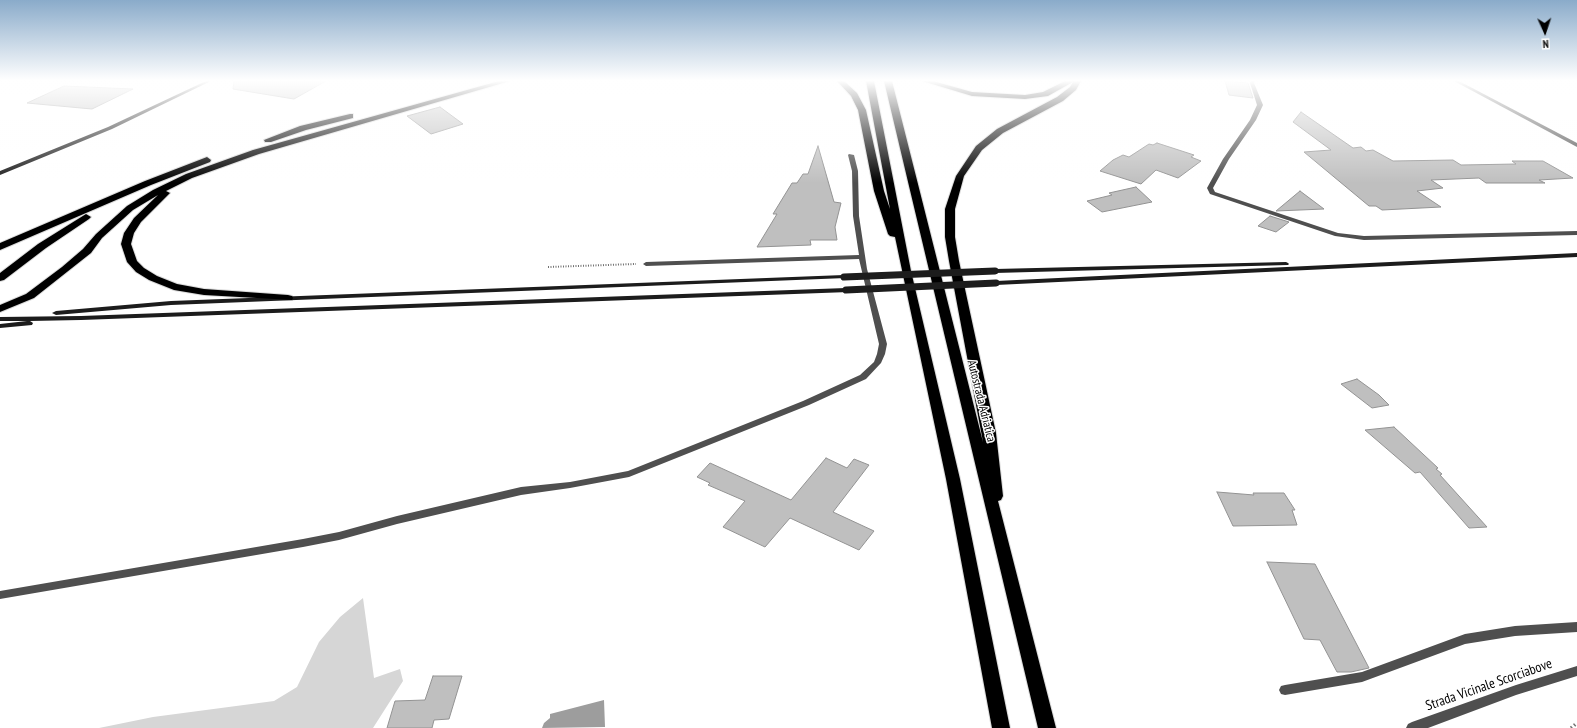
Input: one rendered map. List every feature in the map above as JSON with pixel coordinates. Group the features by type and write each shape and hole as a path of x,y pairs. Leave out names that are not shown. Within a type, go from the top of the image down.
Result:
{"highway":[{"path":"235,150 303,128 352,115"},
{"path":"0,309 30,296 60,274 87,251 99,236 130,208 156,192 189,176 256,152 386,115"},
{"path":"863,115 879,191 906,272"},
{"path":"876,115 906,272 953,479 1001,728"},
{"name":"Autostrada Adriatica","path":"896,115 1047,728"},
{"path":"1003,549 989,433 950,237 950,209 960,176 979,148 1000,131 1031,115"},
{"path":"0,247 125,194 154,180 214,158"},
{"path":"189,176 156,201 137,220 129,233 126,244 132,262 140,270 153,278 174,287 204,292 288,298"},
{"path":"0,278 61,233 125,194"}],"main road":[{"path":"0,173 110,128 137,115"},
{"path":"0,318 171,303 288,298 996,271 1577,255"},
{"path":"0,318 81,318 846,290 996,284 1504,258"},
{"path":"0,326 81,318"}],"street":[{"path":"1256,115 1226,159 1210,188 1212,193 1337,235 1364,238 1577,233"},
{"path":"1520,115 1577,145"},
{"path":"0,595 304,543 514,493 629,474 843,387 863,377 877,363 883,344 879,323 870,295 856,216 855,171 851,155"},
{"path":"646,264 863,257"},
{"path":"1285,690 1362,677 1465,639 1515,631 1577,627"},
{"name":"Strada Vicinale Scorciabove","path":"1412,728 1516,690 1577,671"}],"path":[{"path":"548,266 646,264"},
{"path":"1571,728 1577,723"}],"shaded area":[{"path":"363,598 374,678 400,669 403,681 373,728 99,728 153,717 274,701 297,687 319,642 340,617"},
{"path":"604,700 605,727 542,728 544,723 550,718 550,714"}],"building":[{"path":"451,115 463,124 431,134 407,116"},
{"path":"1299,115 1305,115 1353,148 1361,147 1366,151 1373,150 1393,161 1453,160 1461,165 1516,164 1512,161 1543,161 1573,178 1539,180 1545,183 1486,183 1479,178 1431,180 1443,188 1417,191 1441,207 1382,210 1376,206 1369,206 1304,152 1331,150 1293,122"},
{"path":"1157,143 1194,155 1191,157 1201,161 1178,178 1156,170 1141,184 1100,171 1113,160 1123,155 1129,157 1149,144 1153,145"},
{"path":"818,146 834,202 841,203 835,227 837,240 810,240 811,245 757,247 777,214 773,214 792,183 797,183 803,174 808,174"},
{"path":"1136,187 1152,202 1102,212 1087,201 1112,195 1109,193"},
{"path":"1300,191 1324,209 1276,211"},
{"path":"1270,216 1289,222 1276,232 1258,226"},
{"path":"1357,379 1379,395 1389,405 1372,408 1341,384"},
{"path":"1394,427 1438,468 1436,469 1442,474 1440,475 1487,527 1469,528 1420,472 1415,473 1365,430"},
{"path":"826,458 847,468 854,459 869,465 833,512 874,531 859,550 790,518 765,547 723,527 745,501 708,485 710,483 697,477 710,463 791,500"},
{"path":"1217,492 1254,495 1253,493 1284,493 1295,510 1292,510 1297,525 1233,526"},
{"path":"1267,562 1315,564 1369,668 1351,672 1337,672 1320,640 1304,639"},
{"path":"433,676 462,676 449,719 434,720 432,728 387,728 395,701 425,700"}]}
